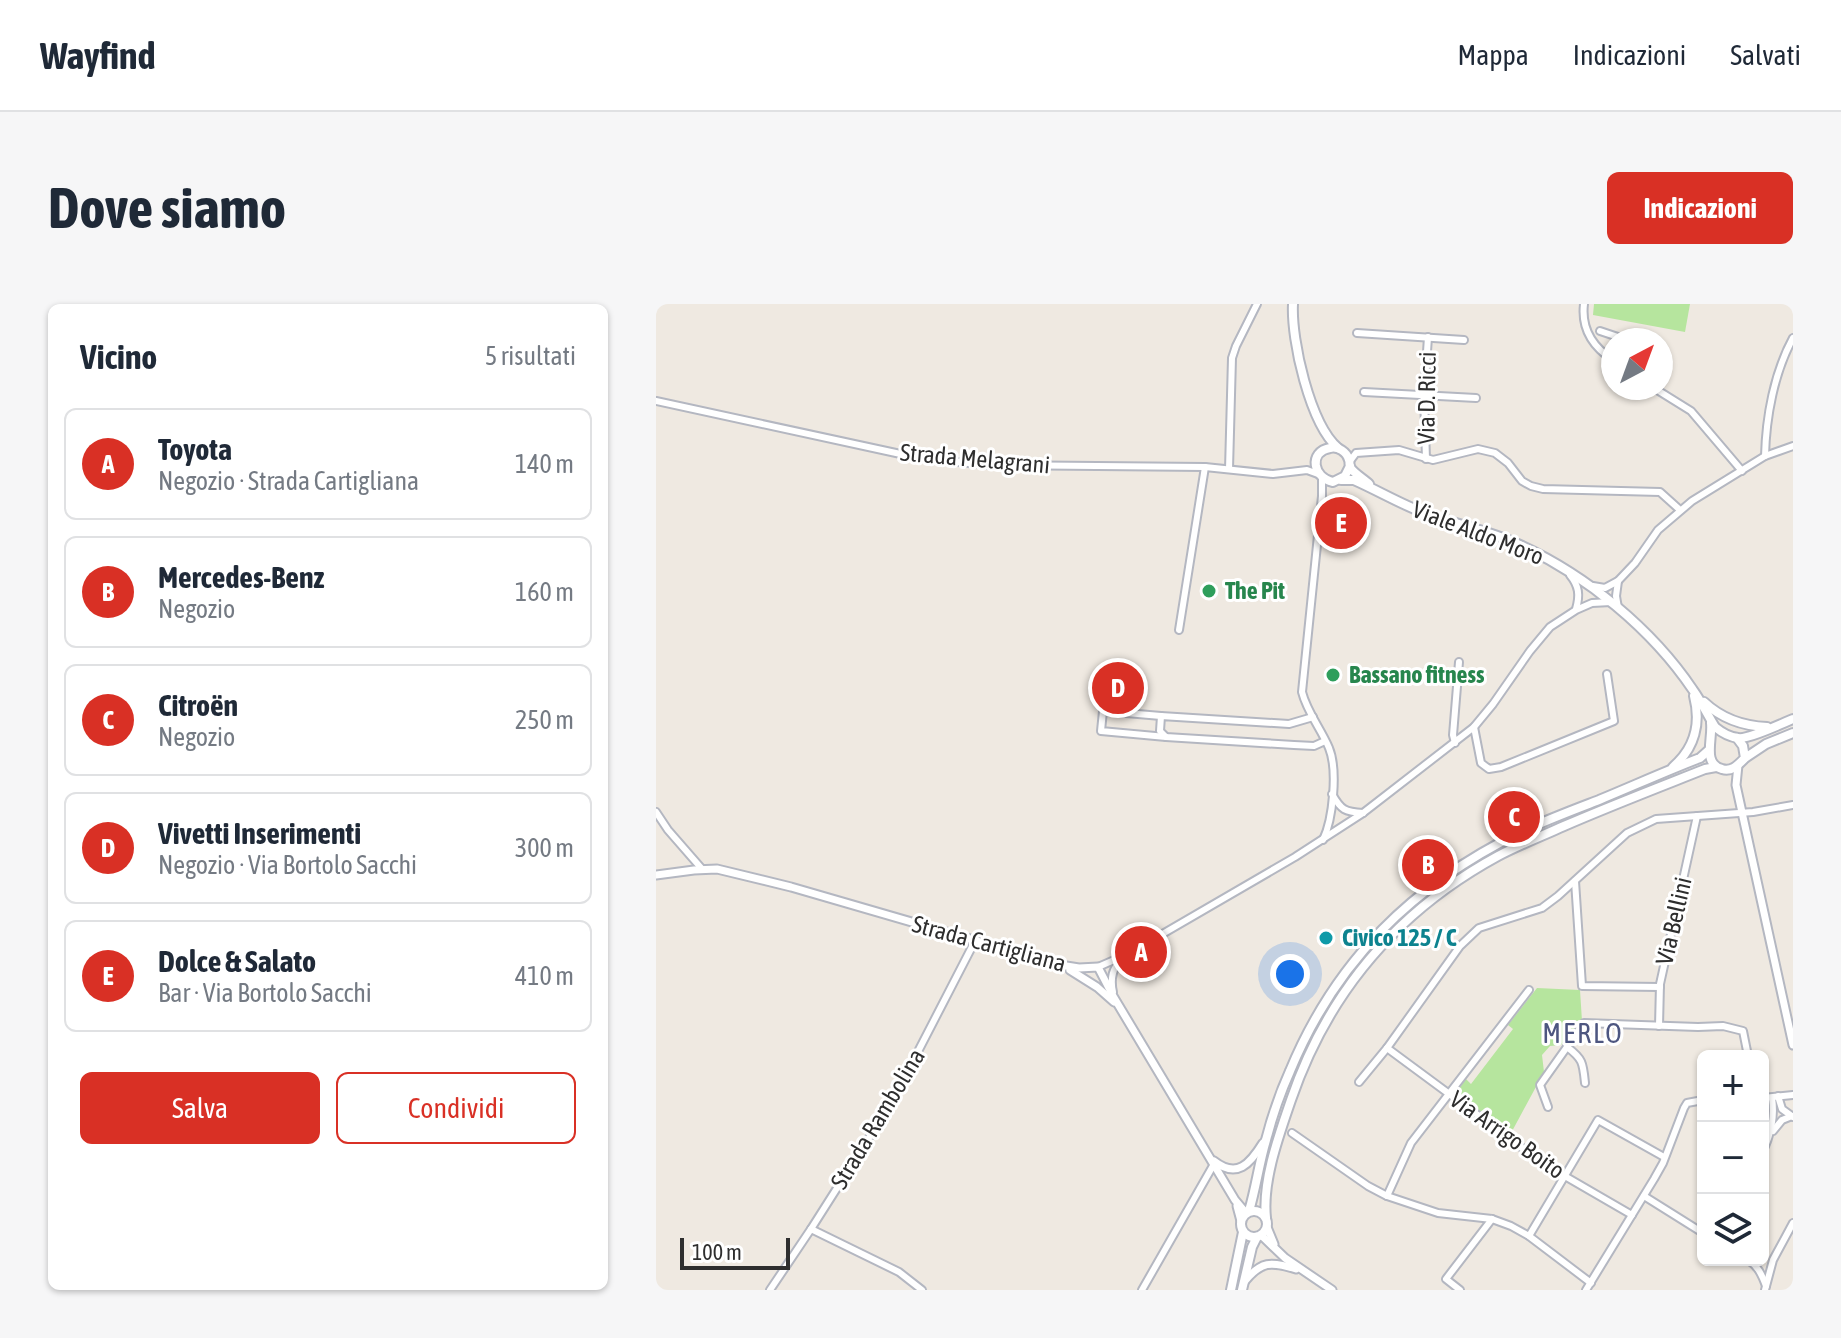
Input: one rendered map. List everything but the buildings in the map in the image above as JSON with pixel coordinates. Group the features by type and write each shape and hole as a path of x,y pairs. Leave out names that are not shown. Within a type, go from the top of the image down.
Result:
{"main road":[{"name":"Viale Aldo Moro","path":"1293,304 1295,343 1321,435 1316,467 1320,476 1337,481 1354,480 1426,513 1492,533 1521,545 1590,585 1656,645 1691,687 1715,727 1726,735"},
{"name":"Viale Aldo Moro","path":"1318,419 1330,440 1345,452 1350,464 1376,490"},
{"path":"1318,457 1325,449 1339,449"},
{"path":"1337,481 1345,476 1350,464"},
{"path":"1670,770 1684,756 1696,729 1697,708 1691,687"},
{"path":"1697,696 1714,711 1734,721 1750,727 1774,727"},
{"name":"Viale Aldo Moro","path":"1710,718 1710,746"},
{"path":"1231,1290 1245,1215 1266,1139 1289,1073 1330,994 1360,953 1405,908 1469,860 1522,832 1700,758 1718,736 1737,738 1793,719"},
{"path":"1242,1287 1252,1247 1263,1229 1279,1138 1312,1046 1339,998 1368,960 1394,933 1441,893 1498,856 1705,769 1733,769 1766,744 1793,733"},
{"path":"1737,738 1743,746 1741,762"},
{"path":"1710,746 1710,759 1719,768"},
{"path":"1245,1215 1261,1212 1263,1229"},
{"path":"1243,1232 1249,1237 1263,1229"}],"street":[{"path":"1229,469 1232,358 1257,304"},
{"path":"1584,304 1583,317 1588,335 1601,352"},
{"path":"1357,333 1464,340"},
{"name":"Via D. Ricci","path":"1426,459 1424,396 1428,337"},
{"path":"1765,456 1765,439 1777,379 1793,338"},
{"path":"1364,392 1476,398"},
{"path":"1673,400 1691,411 1742,471"},
{"name":"Strada Melagrani","path":"656,401 919,458 988,465 1205,467 1273,474 1311,471 1320,476"},
{"path":"1590,585 1605,588 1618,581 1658,530 1680,510 1765,456 1793,446"},
{"path":"1339,449 1366,452"},
{"path":"1350,464 1356,453 1399,450 1433,460 1478,449 1495,453 1531,486 1543,489 1660,492 1680,510"},
{"path":"1299,471 1318,457"},
{"path":"1179,630 1205,467"},
{"path":"1320,476 1322,496 1302,692 1331,752 1331,810 1323,840"},
{"path":"1322,496 1324,490 1337,481"},
{"path":"1568,572 1578,587 1576,610"},
{"path":"1615,605 1618,581"},
{"name":"Strada Cartigliana","path":"656,875 717,869 791,887 1060,965 1098,967 1128,954 1344,827 1474,727 1550,627 1592,603 1615,605"},
{"path":"1455,743 1459,662"},
{"path":"1474,727 1481,763 1489,769 1501,767 1614,721 1607,674"},
{"path":"1313,717 1289,724 1103,711 1101,731 1314,746 1325,741"},
{"path":"1161,716 1160,731 1166,737"},
{"path":"1741,762 1736,785 1793,1045"},
{"path":"1719,768 1736,785"},
{"path":"1332,794 1339,806 1344,827"},
{"path":"1359,1082 1464,942 1479,928 1542,908 1627,833 1656,819 1744,813 1793,805"},
{"path":"1339,806 1363,813"},
{"path":"1331,810 1333,818 1344,827"},
{"path":"656,812 702,869"},
{"name":"Via Bellini","path":"1659,1026 1660,987 1697,816"},
{"path":"1575,881 1582,986 1660,987"},
{"name":"Strada Rambolina","path":"770,1290 893,1100 975,941"},
{"path":"1113,996 1112,973 1117,963 1128,954"},
{"path":"1060,965 1079,974 1120,1007"},
{"path":"1098,967 1245,1215"},
{"path":"1387,1196 1411,1143 1529,990"},
{"path":"1548,1107 1540,1085 1584,1023 1723,1026 1742,1030 1747,1050"},
{"path":"1567,1047 1584,1064 1585,1083"},
{"name":"Via Arrigo Boito","path":"1387,1048 1544,1164 1632,1215"},
{"path":"1769,1098 1793,1095"},
{"path":"1775,1097 1782,1109 1792,1117"},
{"path":"1771,1135 1775,1097"},
{"path":"1292,1133 1387,1196 1438,1213 1492,1219 1511,1226 1529,1236 1588,1287 1644,1196 1684,1108 1687,1103 1697,1101"},
{"path":"1769,1139 1782,1120 1792,1117"},
{"path":"1529,1236 1598,1120 1664,1157"},
{"path":"1212,1160 1226,1168 1243,1167 1255,1157 1266,1139"},
{"path":"1142,1290 1212,1160"},
{"path":"1644,1196 1697,1229"},
{"path":"1460,1290 1446,1279 1492,1219"},
{"path":"1765,1288 1773,1260 1793,1223"},
{"path":"811,1229 899,1272 922,1290"},
{"path":"1263,1229 1276,1249 1332,1290"},
{"path":"1769,1261 1773,1260"},
{"path":"1242,1287 1254,1270 1262,1265 1284,1265 1302,1270"},
{"path":"1754,1266 1762,1275 1765,1288"}],"green space":[{"path":"1594,304 1690,304 1685,332 1593,315"},
{"path":"1537,988 1580,990 1582,1021 1561,1045 1550,1046 1542,1055 1544,1072 1510,1135 1455,1094 1466,1079 1471,1084 1513,1029 1508,1025"}],"place":[{"name":"Dolce & Salato","path":"1341,523"},
{"name":"The Pit","path":"1209,591"},
{"name":"Bassano fitness","path":"1333,675"},
{"name":"Vivetti Inserimenti","path":"1118,688"},
{"name":"Citroën","path":"1514,817"},
{"name":"Mercedes-Benz","path":"1428,865"},
{"name":"Civico 125 / C","path":"1326,938"},
{"name":"Toyota","path":"1141,952"}],"district":[{"name":"MERLO","path":"1583,1033"}]}
